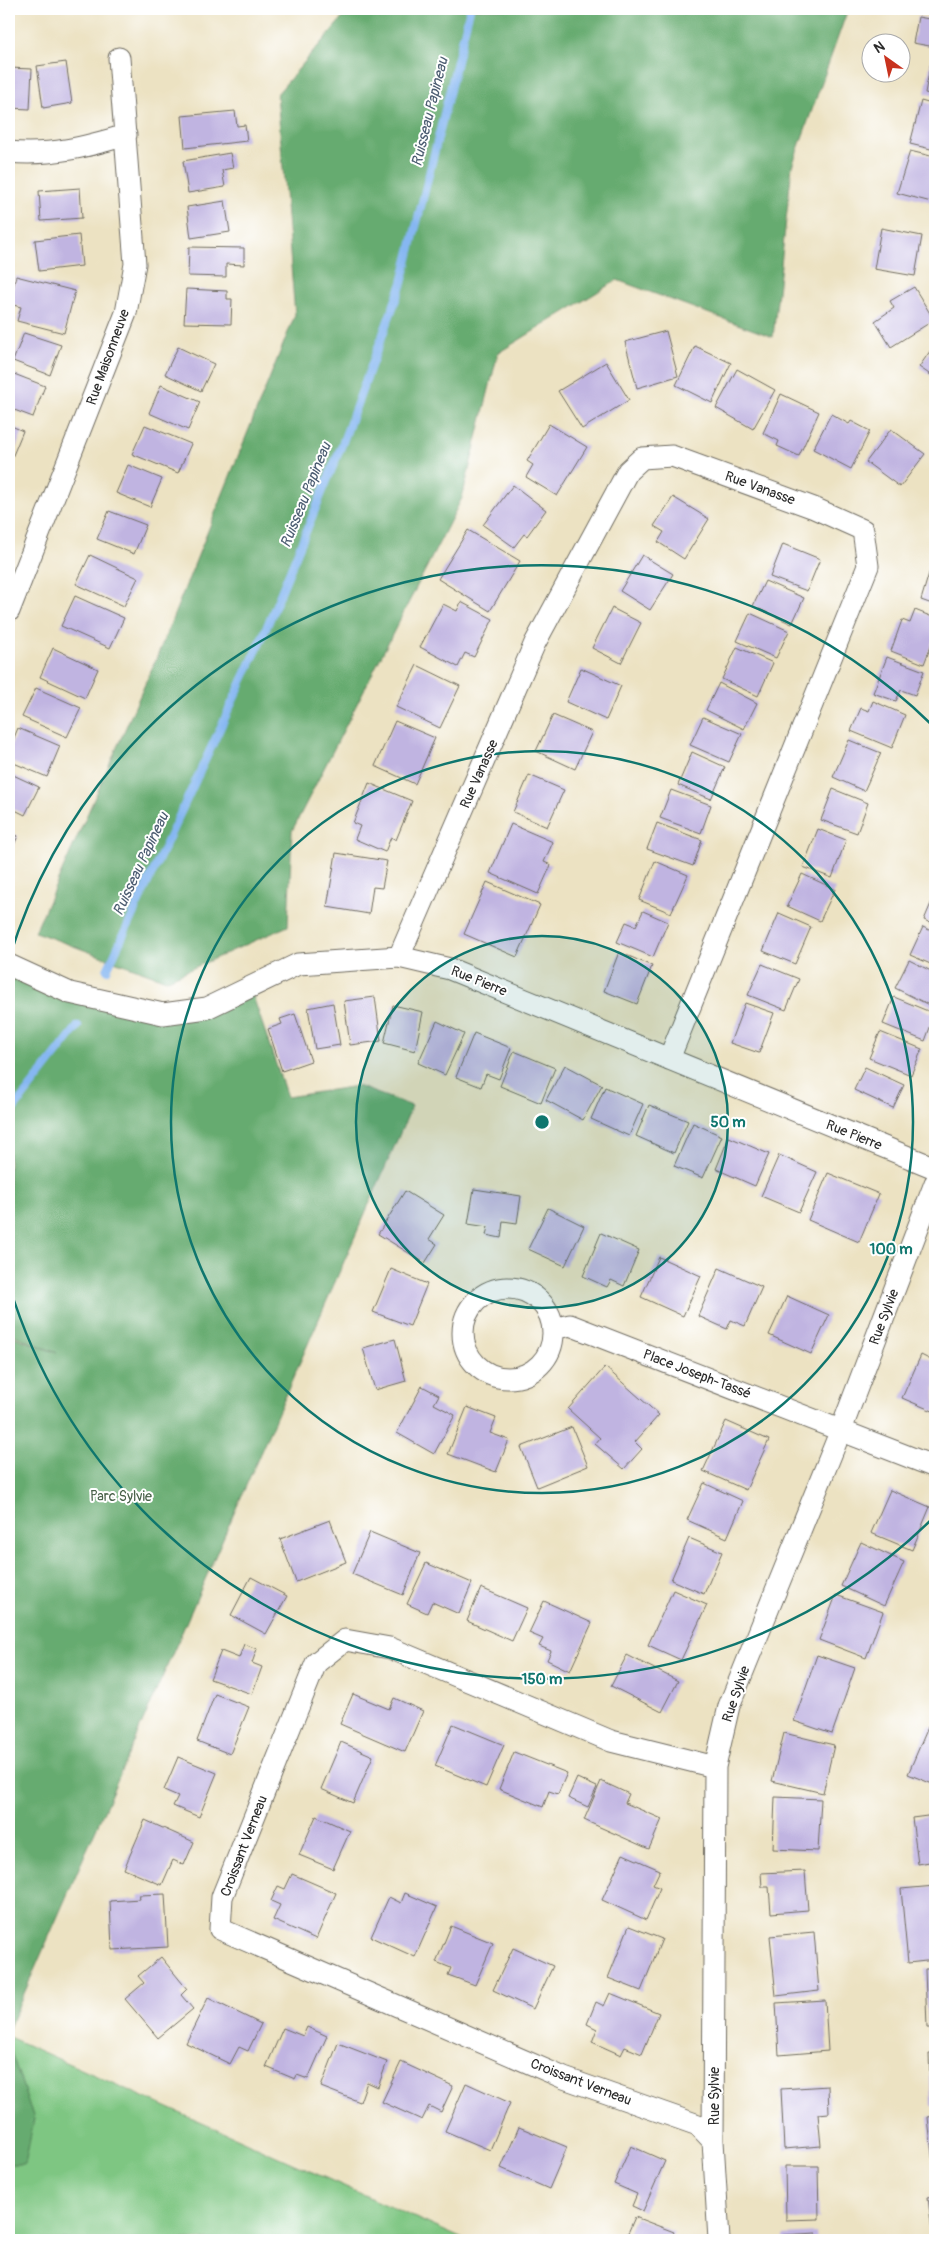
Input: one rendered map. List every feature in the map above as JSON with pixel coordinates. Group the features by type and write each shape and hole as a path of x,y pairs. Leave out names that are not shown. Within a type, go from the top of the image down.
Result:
{"street":[{"name":"Rue Maisonneuve","path":"9,612 126,313 135,264 126,135 118,58"},
{"path":"9,152 35,155 80,149 126,135"},
{"name":"Rue Vanasse","path":"399,957 536,644 628,471 642,458 672,456 814,508 863,530 868,566 669,1060"},
{"name":"Rue Pierre","path":"9,965 70,993 162,1014 207,1008 298,964 399,957 450,969 935,1168"},
{"name":"Rue Sylvie","path":"719,2240 714,2142 715,1767 729,1706 841,1430 935,1183"},
{"path":"502,1288 516,1289 530,1294 541,1302 549,1314 553,1329 552,1345 545,1359 534,1370 520,1377 505,1378 489,1375 476,1366 467,1353 463,1340 463,1325 468,1312 477,1301 489,1292 502,1288"},
{"name":"Place Joseph-Tassé","path":"553,1329 570,1325 935,1467"},
{"name":"Croissant Verneau","path":"714,2142 698,2125 564,2078 220,1929 222,1898 316,1663 346,1640 390,1648 611,1741 715,1767"}],"green space":[{"path":"350,9 848,9 792,166 773,337 617,280 498,353 462,498 292,831 288,926 166,980 35,932 157,657 295,315 277,94"},
{"name":"Parc Sylvie","path":"9,965 163,1014 250,987 287,1097 357,1086 412,1106 9,2028 9,1335 57,1353 9,1333"},
{"path":"9,2037 465,2240 9,2240"},
{"path":"9,2046 34,2119 25,2164 9,2164"}],"building":[{"path":"918,17 935,20 935,47 913,43"},
{"path":"932,56 935,57 935,95 925,93"},
{"path":"66,62 72,103 43,108 37,66"},
{"path":"9,68 32,69 30,109 9,108"},
{"path":"921,101 935,105 935,150 910,144"},
{"path":"235,111 237,126 245,125 247,141 185,148 182,116"},
{"path":"910,151 935,157 935,203 897,193"},
{"path":"230,153 233,168 222,170 225,187 188,193 183,161"},
{"path":"80,188 82,218 41,221 39,191"},
{"path":"225,201 230,232 191,238 187,207"},
{"path":"881,228 922,236 915,276 874,269"},
{"path":"79,235 82,266 39,271 35,240"},
{"path":"189,247 244,248 244,265 226,264 226,277 188,276"},
{"path":"16,276 75,291 64,333 17,321 21,307 9,304"},
{"path":"914,287 934,320 891,347 875,321 894,308 890,301"},
{"path":"186,289 227,291 227,299 232,299 231,324 184,323"},
{"path":"666,331 678,376 637,388 625,342"},
{"path":"24,333 61,345 50,375 13,361"},
{"path":"935,344 935,378 919,367"},
{"path":"695,346 731,363 712,403 676,385"},
{"path":"178,347 214,364 201,391 165,374"},
{"path":"606,362 629,400 582,429 558,391"},
{"path":"737,369 775,390 753,429 716,408"},
{"path":"9,372 45,386 33,417 9,408"},
{"path":"161,385 200,402 188,430 149,413"},
{"path":"781,394 819,412 799,456 777,446 779,441 763,433"},
{"path":"831,414 849,424 851,421 870,431 851,469 813,449"},
{"path":"549,424 587,447 557,496 526,477 533,465 527,461"},
{"path":"9,425 23,431 11,460 9,459"},
{"path":"145,425 191,444 178,473 132,454"},
{"path":"891,429 925,454 900,487 866,462"},
{"path":"128,465 162,479 150,507 116,493"},
{"path":"513,485 546,510 527,536 524,534 514,547 483,525"},
{"path":"673,497 709,519 684,559 658,542 664,532 654,526"},
{"path":"109,511 146,525 134,554 97,539"},
{"path":"468,530 520,561 490,611 438,579"},
{"path":"783,544 820,559 807,591 770,577"},
{"path":"90,555 138,578 124,606 76,584"},
{"path":"642,555 673,574 650,610 620,591"},
{"path":"930,570 935,571 935,605 921,600"},
{"path":"765,581 804,598 792,624 753,606"},
{"path":"75,596 124,618 110,648 61,626"},
{"path":"461,602 493,619 474,657 465,653 458,667 420,647 443,604 457,611"},
{"path":"612,608 641,623 621,663 592,648"},
{"path":"915,610 935,618 935,635 924,664 891,651 902,620 910,623"},
{"path":"750,613 789,631 776,658 737,641"},
{"path":"737,647 773,663 758,696 722,679"},
{"path":"53,648 98,669 85,698 40,677"},
{"path":"887,657 924,671 915,695 901,690 896,701 873,693"},
{"path":"417,665 460,686 440,728 396,707"},
{"path":"581,668 621,686 606,720 566,702"},
{"path":"719,683 757,703 744,729 706,710"},
{"path":"36,688 81,708 67,737 22,717"},
{"path":"873,701 905,715 892,748 851,731 861,708 869,711"},
{"path":"553,715 592,732 575,769 536,751"},
{"path":"703,717 742,734 729,762 690,745"},
{"path":"395,721 435,738 415,784 375,766"},
{"path":"18,728 60,746 47,777 9,761 9,750"},
{"path":"849,740 881,753 864,791 833,777"},
{"path":"692,752 725,767 711,799 678,785"},
{"path":"9,773 39,787 25,815 9,807"},
{"path":"529,775 564,790 547,827 513,812"},
{"path":"369,783 412,801 396,840 391,837 385,852 355,839 360,826 353,823"},
{"path":"833,789 868,803 857,833 821,820"},
{"path":"671,790 711,805 701,833 660,818"},
{"path":"657,823 702,840 693,866 647,849"},
{"path":"511,824 553,842 544,862 551,865 538,894 490,873"},
{"path":"818,829 846,840 832,878 803,867"},
{"path":"9,832 18,836 9,856"},
{"path":"336,853 387,861 382,888 373,887 369,914 327,907"},
{"path":"655,861 688,875 671,913 639,900"},
{"path":"802,874 835,889 820,921 787,906"},
{"path":"487,882 540,905 517,957 464,934"},
{"path":"935,894 935,925 924,920"},
{"path":"643,911 668,922 653,957 617,942 626,922 636,926"},
{"path":"779,913 811,927 795,964 763,951"},
{"path":"923,927 935,933 935,966 910,955"},
{"path":"619,952 652,966 637,1004 604,991"},
{"path":"909,960 935,973 935,1008 895,988"},
{"path":"762,964 799,979 786,1010 748,995"},
{"path":"375,997 381,1041 350,1045 344,1001"},
{"path":"894,997 935,1014 925,1041 883,1024"},
{"path":"333,1003 340,1045 315,1049 308,1008"},
{"path":"745,1003 774,1013 759,1053 730,1043"},
{"path":"393,1005 423,1012 415,1051 384,1043"},
{"path":"295,1014 311,1061 282,1071 268,1029 282,1024 280,1019"},
{"path":"437,1021 464,1034 445,1075 418,1063"},
{"path":"880,1032 922,1049 911,1075 869,1058"},
{"path":"474,1033 511,1048 499,1079 486,1074 481,1087 456,1077"},
{"path":"514,1051 555,1068 541,1103 500,1086"},
{"path":"565,1065 602,1085 583,1120 546,1100"},
{"path":"865,1067 904,1085 893,1108 854,1090"},
{"path":"605,1087 643,1104 629,1136 591,1119"},
{"path":"649,1105 688,1121 674,1153 636,1136"},
{"path":"693,1123 722,1136 703,1178 674,1166"},
{"path":"729,1137 769,1154 755,1186 716,1169"},
{"path":"779,1155 817,1172 799,1212 761,1196"},
{"path":"828,1173 879,1194 859,1242 808,1220"},
{"path":"474,1189 521,1196 517,1223 503,1221 501,1238 486,1235 488,1227 468,1224"},
{"path":"405,1191 444,1215 429,1239 437,1244 425,1263 378,1234"},
{"path":"548,1208 584,1226 565,1266 528,1249"},
{"path":"601,1233 639,1250 624,1286 611,1280 607,1287 583,1276"},
{"path":"659,1257 701,1276 683,1316 641,1297"},
{"path":"719,1268 762,1287 745,1326 731,1320 727,1329 698,1316"},
{"path":"391,1269 427,1284 410,1326 373,1312"},
{"path":"787,1296 829,1315 811,1354 769,1335"},
{"path":"395,1339 406,1381 375,1390 363,1348"},
{"path":"921,1355 935,1362 935,1412 902,1398"},
{"path":"605,1367 659,1415 635,1442 642,1449 624,1469 595,1444 600,1438 568,1409"},
{"path":"422,1386 439,1395 434,1404 455,1415 434,1454 397,1433"},
{"path":"467,1407 496,1418 490,1433 509,1440 496,1472 448,1454"},
{"path":"726,1421 769,1440 746,1490 703,1471"},
{"path":"572,1427 588,1466 537,1487 521,1447"},
{"path":"704,1483 743,1501 727,1538 687,1520"},
{"path":"890,1490 930,1507 912,1550 871,1533"},
{"path":"330,1520 346,1562 296,1582 280,1539"},
{"path":"370,1532 420,1553 403,1595 352,1574"},
{"path":"689,1538 722,1552 704,1594 671,1580"},
{"path":"861,1542 904,1562 884,1606 841,1586"},
{"path":"426,1563 472,1583 459,1614 432,1602 427,1613 407,1604"},
{"path":"251,1577 287,1596 266,1634 231,1615"},
{"path":"481,1588 527,1608 512,1641 467,1621"},
{"path":"673,1590 707,1605 681,1660 648,1645"},
{"path":"836,1595 883,1612 866,1658 819,1640"},
{"path":"544,1601 592,1623 570,1671 547,1660 551,1651 539,1646 543,1639 529,1633"},
{"path":"244,1644 257,1649 252,1663 262,1667 252,1694 210,1679 221,1651 239,1658"},
{"path":"627,1655 678,1681 662,1712 611,1686"},
{"path":"817,1655 855,1668 832,1734 794,1721"},
{"path":"215,1694 249,1707 230,1754 197,1741"},
{"path":"353,1694 389,1709 394,1698 423,1711 405,1752 340,1724"},
{"path":"453,1724 504,1745 486,1787 435,1766"},
{"path":"929,1725 935,1728 935,1785 908,1774"},
{"path":"784,1733 834,1745 823,1793 772,1781"},
{"path":"341,1742 373,1756 353,1803 321,1789"},
{"path":"514,1752 567,1773 558,1794 549,1791 543,1807 499,1789"},
{"path":"178,1757 217,1773 199,1817 173,1806 178,1796 164,1790"},
{"path":"577,1778 597,1787 588,1807 568,1798"},
{"path":"601,1781 629,1794 625,1803 662,1819 649,1849 584,1820"},
{"path":"775,1797 821,1799 818,1851 773,1849"},
{"path":"935,1815 935,1861 918,1864 912,1818"},
{"path":"316,1816 350,1831 333,1869 299,1855"},
{"path":"145,1820 194,1842 184,1865 173,1860 162,1885 124,1869"},
{"path":"623,1854 660,1870 653,1885 660,1888 646,1920 602,1900"},
{"path":"805,1871 808,1910 771,1913 769,1887 762,1887 761,1873"},
{"path":"292,1874 336,1893 316,1939 273,1920 280,1905 271,1901 278,1886 285,1889"},
{"path":"935,1886 935,1960 908,1963 901,1889"},
{"path":"405,1893 437,1907 415,1957 371,1937 389,1897 401,1903"},
{"path":"165,1894 168,1947 112,1950 110,1901 140,1899 139,1895"},
{"path":"451,1926 493,1943 475,1985 448,1975 451,1968 436,1962"},
{"path":"629,1926 662,1939 641,1991 608,1978"},
{"path":"814,1932 819,1991 776,1996 770,1936"},
{"path":"513,1948 553,1966 533,2009 493,1990"},
{"path":"161,1957 187,1989 181,1995 193,2009 158,2038 125,1999 144,1983 138,1976"},
{"path":"925,1969 935,1969 935,2028 927,2028"},
{"path":"610,1993 659,2013 642,2054 625,2047 621,2055 592,2042 597,2029 587,2024 596,2002 604,2006"},
{"path":"208,1998 261,2024 248,2051 239,2047 230,2064 186,2043"},
{"path":"825,2000 828,2051 779,2055 776,2003"},
{"path":"307,2027 327,2036 308,2079 297,2075 295,2079 266,2067 283,2028 303,2036"},
{"path":"338,2043 387,2062 378,2087 367,2082 360,2102 321,2087"},
{"path":"929,2054 935,2054 935,2106 931,2106"},
{"path":"401,2062 453,2086 441,2112 429,2106 422,2120 382,2102"},
{"path":"466,2083 510,2103 490,2150 445,2131"},
{"path":"828,2086 829,2113 818,2114 821,2146 784,2149 781,2089"},
{"path":"935,2116 935,2174 934,2174 928,2117"},
{"path":"519,2127 567,2147 549,2189 501,2168"},
{"path":"631,2146 665,2161 643,2211 632,2206 637,2194 614,2184"},
{"path":"785,2166 818,2166 819,2219 786,2220"},
{"path":"935,2196 935,2240 933,2240 928,2197"},
{"path":"635,2217 674,2232 670,2240 625,2240"},
{"path":"816,2233 817,2240 783,2240 783,2235"}],"waterway":[{"name":"Ruisseau Papineau","path":"107,970 260,643 341,447 402,283 470,9"},
{"name":"Ruisseau Papineau","path":"9,1115 78,1026"}]}
